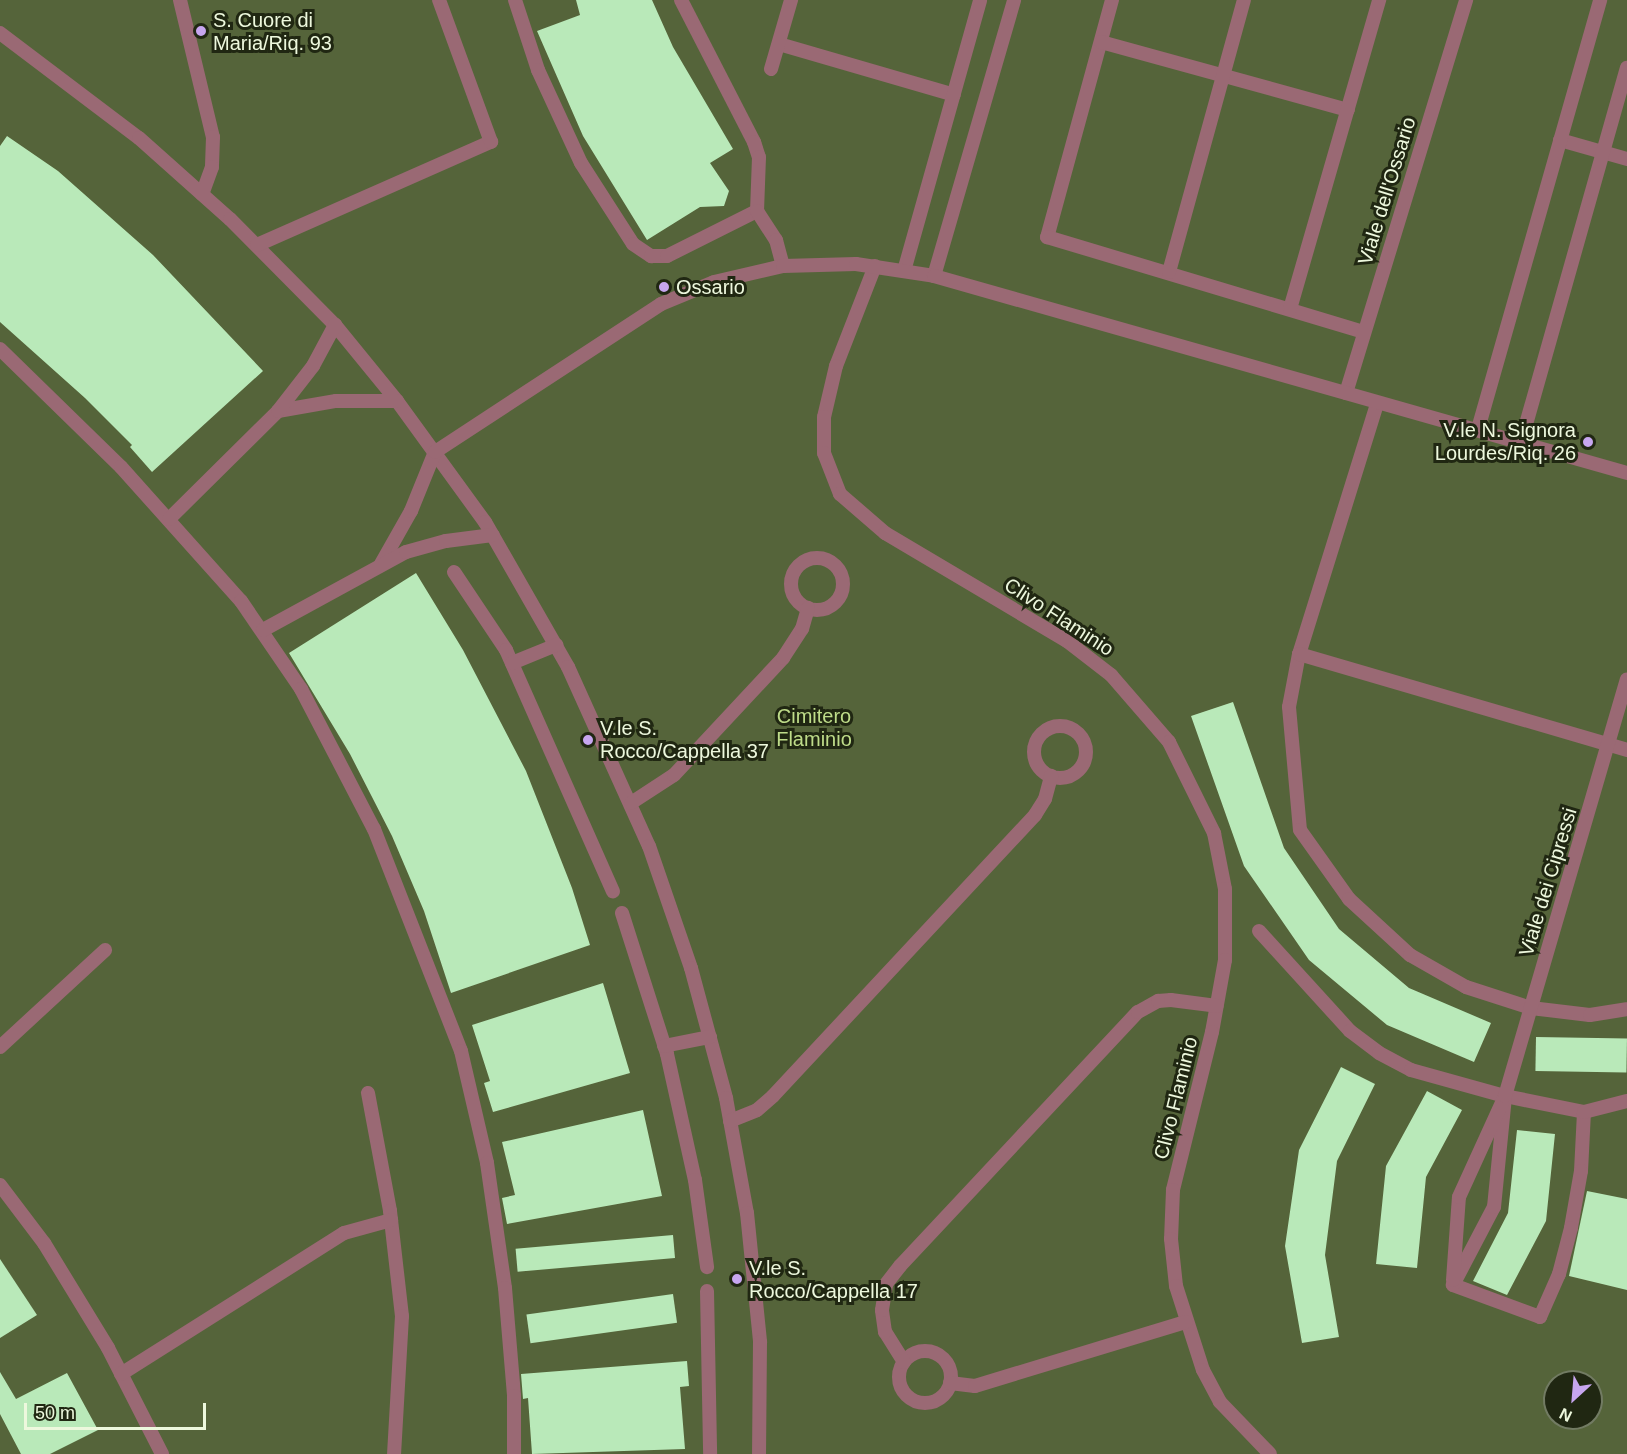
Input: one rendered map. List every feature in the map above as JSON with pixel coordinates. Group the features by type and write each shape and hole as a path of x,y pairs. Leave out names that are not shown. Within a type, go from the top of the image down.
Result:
{"lane":[{"path":"180,0 213,137 212,167 202,194"},
{"path":"257,245 492,142 439,0"},
{"path":"515,0 538,70 581,163 633,243 651,256 667,256 757,211"},
{"path":"681,0 754,142 759,157 757,211 776,240 783,266"},
{"path":"771,69 791,0"},
{"path":"904,271 980,0"},
{"path":"934,276 1014,0"},
{"path":"1112,0 1047,237 1364,332"},
{"path":"1168,272 1244,0"},
{"path":"1290,309 1379,0"},
{"name":"Viale dell'Ossario","path":"1346,393 1466,0"},
{"path":"1478,429 1600,0"},
{"path":"0,33 88,96 202,194 257,245 335,325 397,401 493,535 556,645 631,803 692,968 710,1037 730,1121 747,1213 760,1342 759,1454"},
{"path":"1101,42 1348,110"},
{"path":"779,44 954,95"},
{"path":"1521,442 1627,68"},
{"path":"1560,140 1627,159"},
{"path":"381,564 411,511 435,452 661,304 714,282 783,266 875,266 934,276 1346,393 1377,404 1478,429 1627,473"},
{"name":"Clivo Flaminio","path":"875,266 843,346 827,401 823,439 833,482 851,506 885,533 1088,656 1151,717 1197,791 1219,848 1226,937 1218,1006 1173,1190 1171,1239 1176,1286 1185,1322 1203,1370 1220,1402 1270,1454"},
{"path":"168,519 278,411 313,366 335,325"},
{"path":"0,349 58,403 168,519 263,630 301,689 374,829 461,1051 487,1163 505,1288 514,1396 514,1454"},
{"path":"278,411 336,401 397,401"},
{"path":"1377,404 1299,654 1289,708 1300,830 1349,899 1410,955 1466,987 1531,1008 1590,1015 1627,1009"},
{"path":"263,630 381,564 425,545 493,535"},
{"path":"454,572 485,615 512,663 613,891"},
{"path":"631,803 674,775 776,666 796,640 808,608"},
{"path":"512,663 556,645"},
{"path":"1299,654 1627,750"},
{"name":"Viale dei Cipressi","path":"1505,1096 1627,679"},
{"path":"730,1121 757,1110 773,1096 987,866 1041,807 1051,776"},
{"path":"622,913 664,1046 695,1180 707,1267"},
{"path":"1259,931 1350,1031 1379,1053 1411,1070 1505,1096 1584,1112 1627,1101"},
{"path":"0,1047 105,950"},
{"path":"903,1362 918,1352 936,1353 948,1365 950,1383 934,1401 910,1398 901,1385 903,1362 885,1332 882,1310 886,1284 900,1266 1138,1011 1158,1001 1171,1000 1218,1006"},
{"path":"664,1046 710,1037"},
{"path":"368,1093 392,1220 402,1316 394,1454"},
{"path":"1453,1285 1494,1207 1505,1096"},
{"path":"1453,1285 1460,1197 1505,1096"},
{"path":"1453,1285 1540,1317 1559,1274 1571,1228 1584,1112"},
{"path":"0,1185 44,1243 121,1374 162,1454"},
{"path":"121,1374 344,1233 392,1220"},
{"path":"707,1291 710,1454"},
{"path":"950,1383 975,1386 1185,1322"}],"green space":[{"name":"Cimitero Flaminio","path":"0,0 1627,0 1627,1454 0,1454"}],"building":[{"path":"576,0 652,0 673,47 733,149 710,163 729,191 724,206 700,207 647,240 583,136 537,31 580,15"},
{"path":"7,136 58,171 153,255 263,371 152,472 130,447 132,445 85,398 0,322 0,146"},
{"path":"416,573 463,650 526,771 572,888 590,945 451,993 424,911 392,836 350,754 289,653"},
{"path":"1233,702 1284,848 1339,929 1409,988 1491,1023 1474,1062 1387,1025 1309,960 1244,866 1191,716"},
{"path":"603,983 630,1073 493,1112 484,1083 490,1081 472,1025"},
{"path":"1536,1037 1627,1039 1626,1073 1535,1071"},
{"path":"1341,1067 1375,1084 1337,1161 1325,1255 1339,1337 1302,1343 1285,1246 1299,1150"},
{"path":"1427,1091 1462,1110 1426,1177 1417,1268 1376,1264 1386,1166"},
{"path":"643,1110 662,1196 507,1224 502,1198 515,1195 502,1142"},
{"path":"1517,1130 1555,1134 1546,1221 1507,1295 1473,1281 1508,1213"},
{"path":"1587,1191 1627,1199 1627,1290 1569,1276"},
{"path":"673,1235 675,1258 518,1272 516,1249"},
{"path":"0,1259 37,1315 0,1338"},
{"path":"673,1294 677,1323 530,1343 526,1315"},
{"path":"687,1361 689,1386 680,1387 685,1449 532,1454 528,1398 523,1399 521,1374"},
{"path":"0,1372 16,1399 67,1373 98,1430 50,1454 21,1454 0,1414"}],"place":[{"name":"S. Cuore di Maria/Riq. 93","path":"201,31"},
{"name":"Ossario","path":"664,287"},
{"name":"V.le N. Signora Lourdes/Riq. 26","path":"1588,442"},
{"name":"V.le S. Rocco/Cappella 37","path":"588,740"},
{"name":"V.le S. Rocco/Cappella 17","path":"737,1279"}]}
